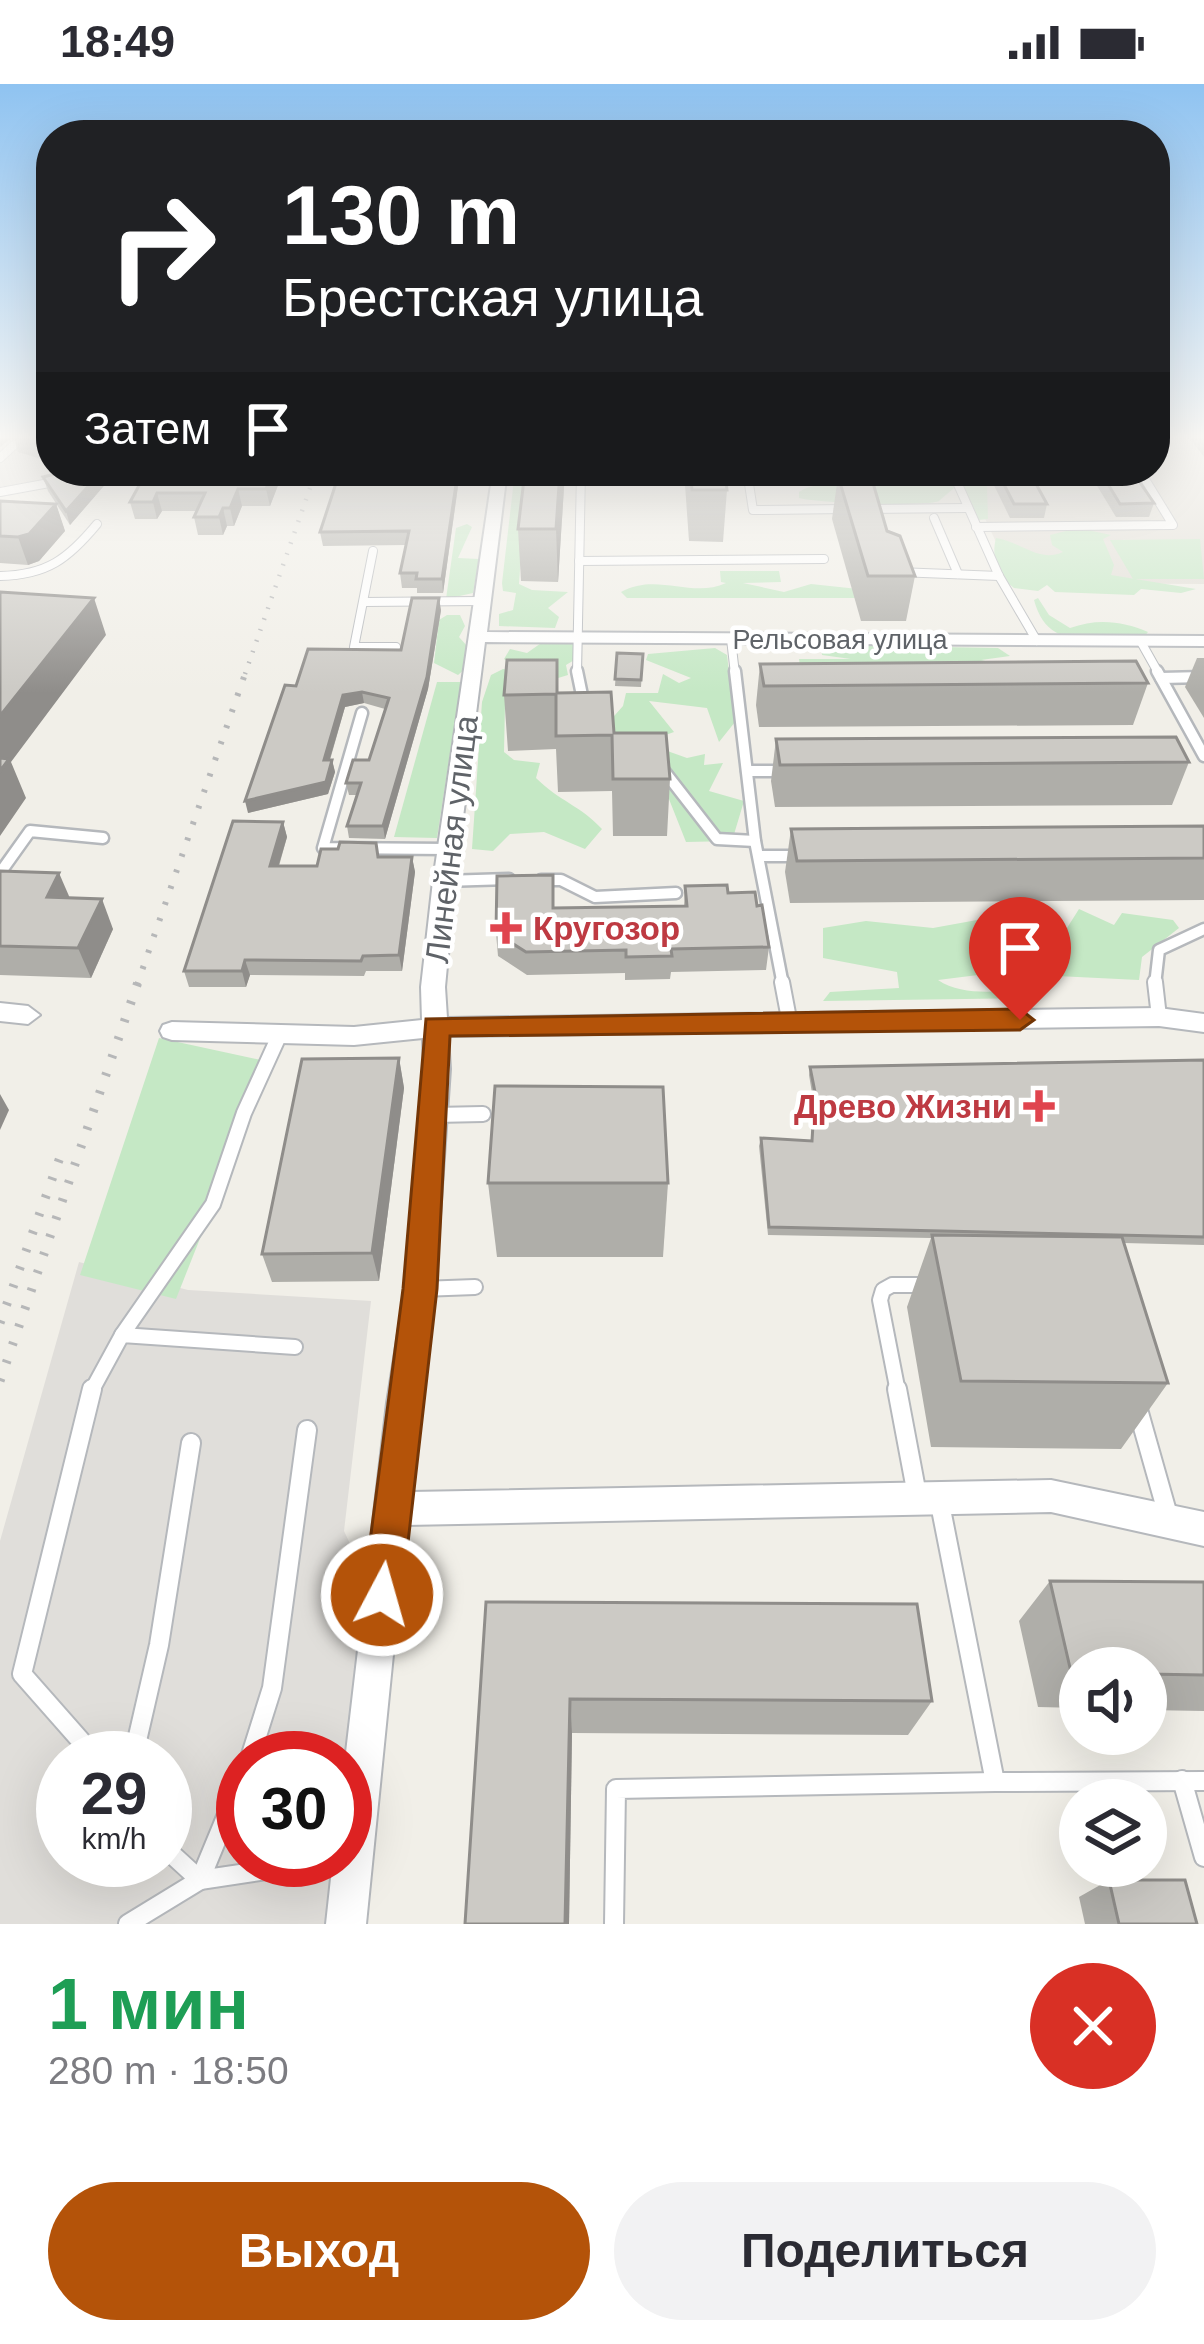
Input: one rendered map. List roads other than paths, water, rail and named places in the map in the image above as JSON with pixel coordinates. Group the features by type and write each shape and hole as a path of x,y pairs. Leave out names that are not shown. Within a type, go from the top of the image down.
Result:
{"street":[{"name":"Линейная улица","path":"361,1731 420,1289 434,1115 433,987 493,521"},
{"name":"Рельсовая улица","path":"476,637 1204,641"},
{"path":"0,1012 28,1015"},
{"path":"172,1031 354,1036 436,1026 1159,1017 1204,1023"},
{"path":"391,1508 1052,1496 1204,1529"},
{"name":"Линейная улица","path":"345,1887 346,1924"}],"lane":[{"path":"580,521 577,688 585,705 602,719"},
{"path":"935,521 958,574"},
{"path":"973,521 1037,641"},
{"path":"976,527 1173,525 1170,521"},
{"path":"0,576 34,577 62,566 97,524"},
{"path":"373,551 354,647 396,646"},
{"path":"903,552 912,573"},
{"path":"579,561 824,559"},
{"path":"887,572 999,576"},
{"path":"364,602 481,601"},
{"path":"731,639 755,841 790,1024"},
{"path":"1141,642 1204,756"},
{"path":"1161,678 1204,677"},
{"path":"737,689 760,689"},
{"path":"561,706 585,705"},
{"path":"362,713 323,848 448,849"},
{"path":"654,761 671,775 717,839 755,841"},
{"path":"747,771 794,771"},
{"path":"0,874 30,831 103,838"},
{"path":"759,856 806,855"},
{"path":"444,881 561,880 595,896 676,893"},
{"path":"1159,1017 1154,990 1159,950 1204,929"},
{"path":"72,1731 22,1674 90,1394 122,1335 213,1204 244,1113 279,1036"},
{"path":"434,1115 483,1114"},
{"path":"936,1285 892,1285 883,1290 880,1300 918,1491 927,1500 995,1782"},
{"path":"420,1289 475,1287"},
{"path":"122,1335 295,1347"},
{"path":"1132,1386 1169,1520"},
{"path":"258,1731 272,1688 307,1430"},
{"path":"139,1731 159,1645 191,1442"},
{"path":"1182,1780 1204,1857"},
{"path":"614,1924 616,1789 1204,1780"},
{"path":"200,1880 216,1841"},
{"path":"192,1873 200,1880"},
{"path":"128,1924 200,1880 216,1878"}],"railway":[{"path":"245,674 299,521"},
{"path":"137,985 246,671"},
{"path":"0,1381 138,982"},
{"path":"0,1323 63,1149"}],"place":[{"name":"Кругозор","path":"506,928"},
{"name":"Древо Жизни","path":"1039,1106"}]}
